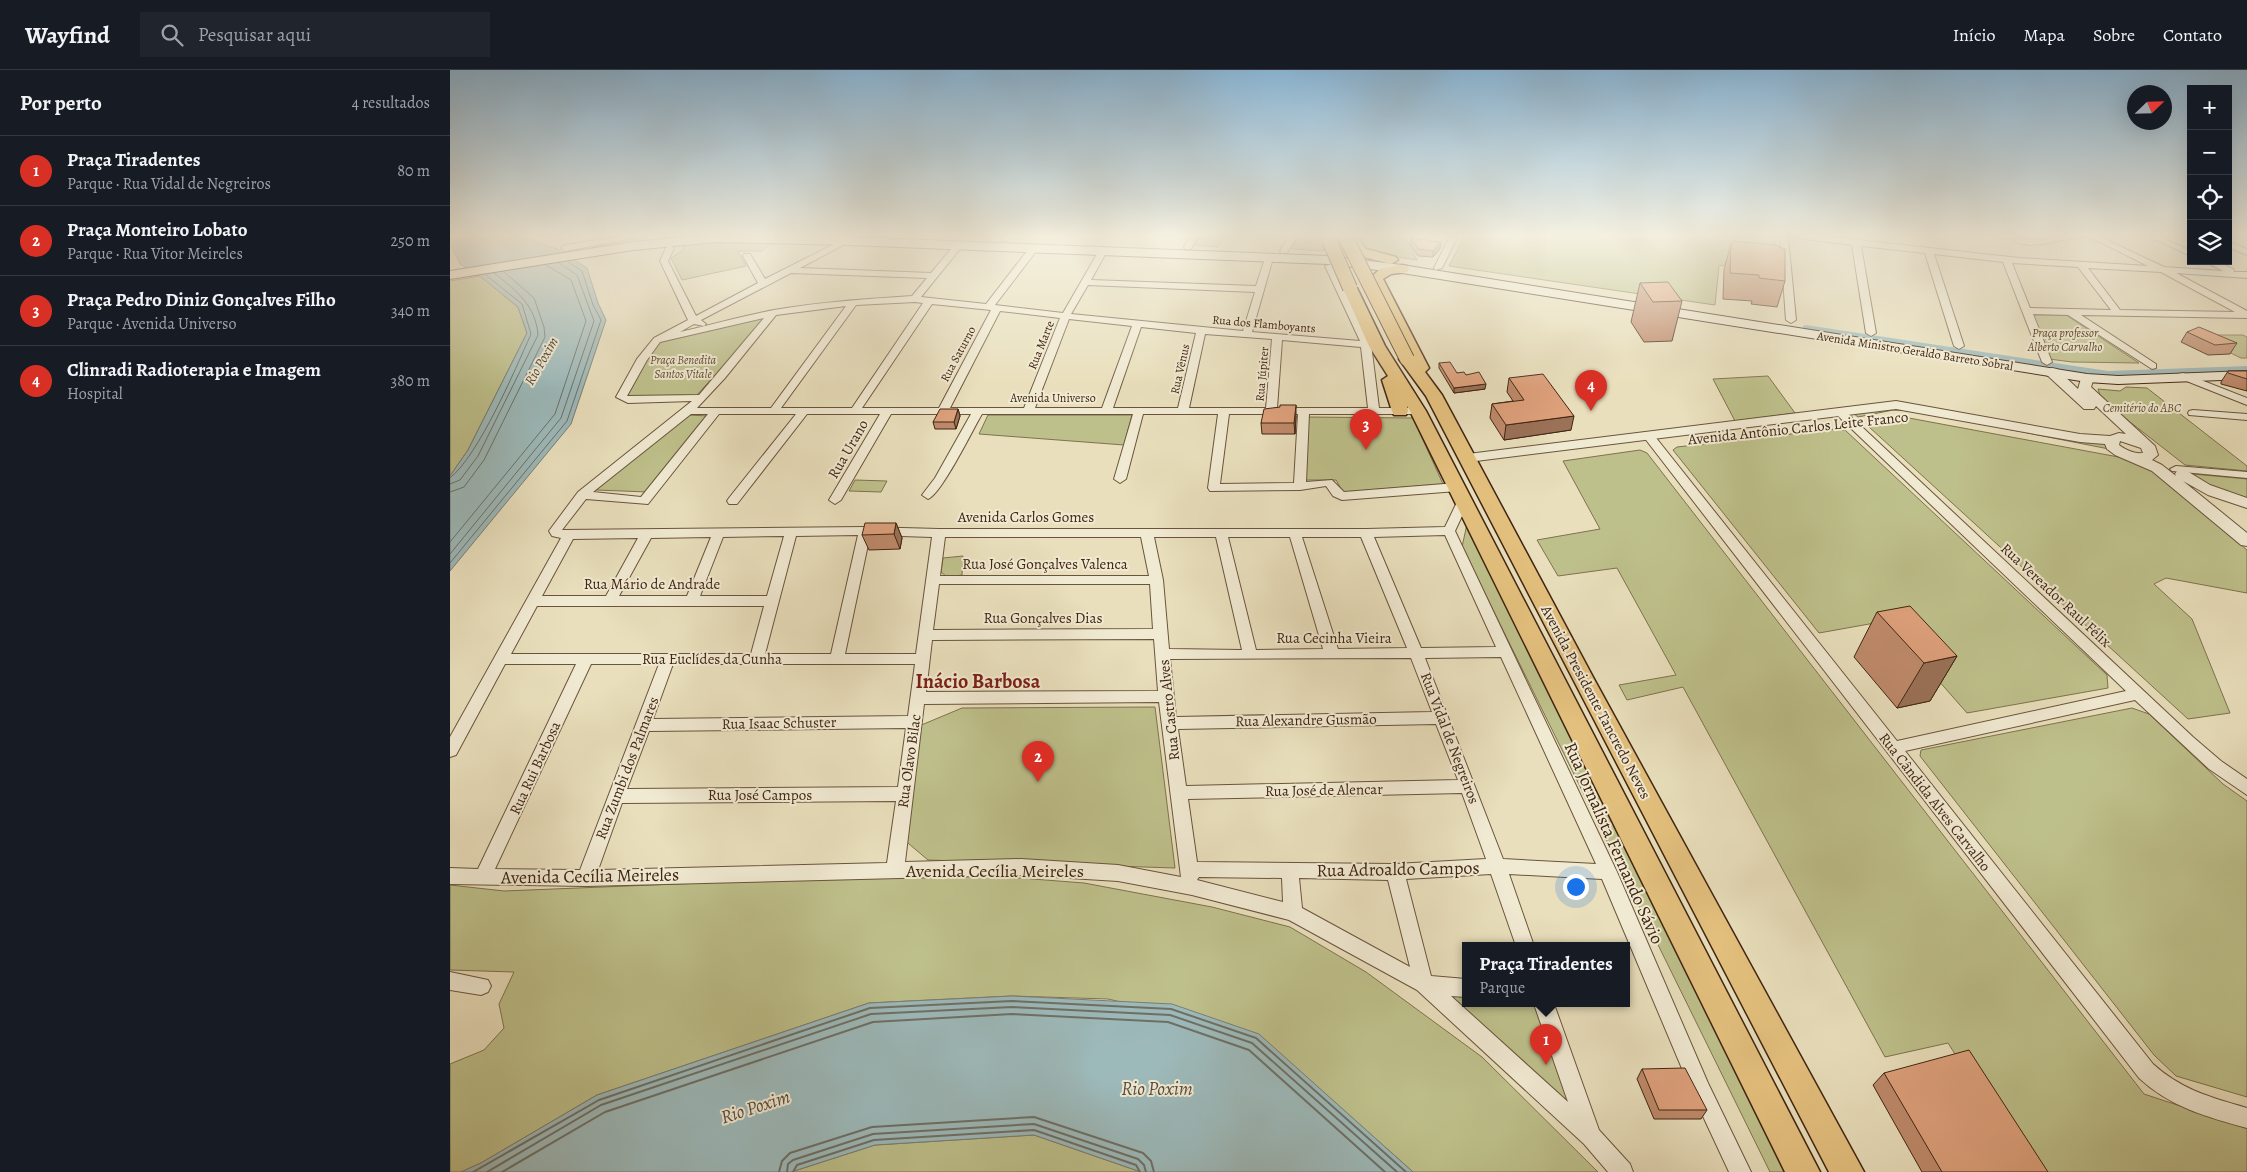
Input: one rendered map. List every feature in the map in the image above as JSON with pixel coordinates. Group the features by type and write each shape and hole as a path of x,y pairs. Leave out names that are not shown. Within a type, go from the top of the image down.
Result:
{"main road":[{"name":"Avenida Presidente Tancredo Neves","path":"1349,285 1418,406 1460,494 1803,1172"},
{"name":"Avenida Presidente Tancredo Neves","path":"1367,285 1386,353"},
{"path":"1378,285 1418,406"},
{"path":"1528,285 1588,295"},
{"name":"Avenida Ministro Geraldo Barreto Sobral","path":"1588,295 1791,320 1959,346 2050,367 2087,378 2118,380 2247,375"},
{"name":"Avenida Ministro Geraldo Barreto Sobral","path":"1588,295 2050,367 2093,368 2247,364"},
{"path":"1386,353 1418,406"},
{"name":"Avenida Presidente Tancredo Neves","path":"1418,406 1470,462 1583,679 1846,1172"},
{"path":"1516,605 1534,626 1554,622"},
{"path":"1540,650 1558,647 1583,679"}],"street":[{"path":"677,285 694,320 708,328"},
{"path":"700,398 623,399 622,397 642,359 656,340 760,285"},
{"path":"915,299 927,285"},
{"name":"Rua Saturno","path":"942,412 993,308 1008,285"},
{"name":"Rua Marte","path":"1028,412 1066,315 1084,285"},
{"path":"1171,285 1259,289"},
{"path":"1246,336 1260,285"},
{"path":"1342,285 1386,353 1374,411"},
{"path":"1788,285 1791,320"},
{"path":"1863,285 1871,333"},
{"path":"1940,285 1959,346"},
{"path":"2017,285 2050,367 2105,421 2112,430 2112,446 2157,468 2204,504 2247,541"},
{"path":"2096,285 2118,313"},
{"path":"2192,285 2247,315"},
{"name":"Rua dos Flamboyants","path":"656,340 774,313 853,302 915,299 928,302 1066,315 1136,325 1277,338 1386,353"},
{"path":"773,412 853,302"},
{"path":"855,411 928,302"},
{"path":"2027,311 2247,315"},
{"path":"2070,312 2152,366"},
{"path":"450,751 569,535 559,534 555,531 562,519 582,495 688,411 774,313"},
{"path":"1106,412 1136,325"},
{"name":"Rua Vênus","path":"1183,411 1201,332"},
{"name":"Rua Júpiter","path":"1271,412 1277,338"},
{"path":"2183,376 2247,402"},
{"path":"2087,378 2084,388 2148,447 2176,469 2196,484 2226,497 2247,503"},
{"name":"Avenida Antônio Carlos Leite Franco","path":"1844,417 1889,405 1904,405 2068,436 2133,439 2148,447"},
{"name":"Avenida Universo","path":"688,411 1271,412 1374,411 1418,406"},
{"path":"582,495 644,501 716,411"},
{"path":"1120,478 1139,411"},
{"path":"1300,486 1304,411"},
{"path":"734,501 803,412"},
{"name":"Rua Urano","path":"835,500 887,412"},
{"path":"928,495 940,479 978,412"},
{"path":"1224,412 1214,488 1300,486 1330,483 1336,493 1342,496 1460,494 1449,531"},
{"name":"Avenida Antônio Carlos Leite Franco","path":"1470,462 1844,417 1908,413 2129,455"},
{"path":"2193,414 2247,418"},
{"name":"Rua Vereador Raul Félix","path":"1844,417 2215,765 2247,788"},
{"name":"Rua Cândida Alves Carvalho","path":"1652,440 2146,1071 2157,1082 2179,1097 2247,1118"},
{"path":"2129,455 2151,455 2148,447"},
{"path":"2176,469 2247,475"},
{"path":"2204,504 2214,497 2226,497"},
{"path":"837,658 865,531"},
{"name":"Avenida Carlos Gomes","path":"569,535 865,531 939,533 1366,533 1449,531"},
{"name":"Rua Jornalista Fernando Sávio","path":"1449,531 1608,872 1701,1090 1740,1172"},
{"path":"692,600 719,532"},
{"path":"756,660 791,532"},
{"path":"610,601 647,533"},
{"name":"Rua Olavo Bilac","path":"895,870 939,533"},
{"name":"Rua Castro Alves","path":"1147,533 1156,580 1169,723 1190,878"},
{"path":"1221,533 1250,655"},
{"path":"1295,533 1332,654"},
{"name":"Rua Vidal de Negreiros","path":"1366,533 1442,718 1498,866 1524,942"},
{"name":"Rua José Gonçalves Valenca","path":"933,580 1156,580"},
{"name":"Rua Mário de Andrade","path":"532,601 772,601"},
{"name":"Rua Gonçalves Dias","path":"925,635 1160,634"},
{"name":"Rua Cecinha Vieira","path":"1163,654 1250,655 1505,652"},
{"name":"Rua Euclídes da Cunha","path":"502,659 923,659"},
{"name":"Rua Rui Barbosa","path":"483,877 586,659"},
{"name":"Rua Zumbi dos Palmares","path":"586,878 668,659"},
{"path":"1892,748 2138,694"},
{"path":"918,698 1166,696"},
{"name":"Rua Alexandre Gusmão","path":"1169,723 1442,718"},
{"name":"Rua Isaac Schuster","path":"642,725 915,722"},
{"name":"Rua José de Alencar","path":"1179,793 1468,786"},
{"name":"Rua José Campos","path":"616,796 904,794"},
{"name":"Rua Adroaldo Campos","path":"1190,878 1290,870 1395,872 1498,866 1608,872"},
{"name":"Avenida Cecília Meireles","path":"450,876 586,878 1021,867 1190,878 1293,913 1424,984 1592,1137 1622,1172"},
{"path":"1290,870 1293,913"},
{"path":"1395,872 1424,984 1462,988"},
{"path":"450,981 481,986"},
{"path":"1545,1007 1592,1137"}],"green space":[{"path":"450,285 492,285 518,307 527,333 468,450 450,476"},
{"path":"1581,285 1717,285 1715,305"},
{"name":"Praça professor Alberto Carvalho","path":"2033,315 2066,315 2139,363 2072,362 2049,359"},
{"name":"Praça Benedita Santos Vitale","path":"769,316 696,396 627,396 647,360 660,342"},
{"path":"2193,335 2243,335 2247,337 2247,358 2241,358"},
{"path":"1768,376 1795,413 1735,421 1713,379"},
{"name":"Cemitério do ABC","path":"2126,387 2147,388 2247,466 2247,471 2185,465 2107,404 2101,398 2098,389 2120,391"},
{"path":"1891,407 1916,411 1893,410 1858,417 1853,413"},
{"path":"1917,411 2102,441 2114,450"},
{"path":"686,415 710,416 648,492 596,490"},
{"path":"988,415 1132,415 1124,445 979,434"},
{"path":"1307,417 1413,418 1443,484 1343,492 1336,480 1304,480"},
{"path":"1909,418 2140,461 2247,550 2247,593 2166,578 2154,584 2192,619 2230,713 2188,719 1868,426 1869,423"},
{"path":"1835,429 1845,430 2107,675 2108,688 1967,713 1886,621 1819,633 1673,450 1677,447"},
{"path":"1640,450 1647,453 2144,1094 2247,1128 2247,1172 2030,1172 1948,1043 1885,1057 1683,687 1627,700 1619,685 1676,675 1617,568 1558,576 1537,540 1600,529 1563,461"},
{"path":"2193,474 2247,479 2247,498 2206,484"},
{"path":"855,480 887,481 881,492 849,491"},
{"path":"1467,524 1792,1172 1770,1172 1462,547"},
{"path":"963,556 962,575 947,577 941,572 943,558"},
{"path":"1155,707 1175,868 928,860 902,838 919,726 962,708"},
{"path":"2132,708 2149,714 2223,784 2247,801 2247,1097 2176,1076 2154,1055 1920,756 1921,750"},
{"path":"994,876 1084,883 1212,907 1290,927 1366,972 1482,1057 1598,1172 1413,1172 1258,1034 1108,999 1012,996 869,1003 597,1095 481,1163 461,1172 450,1172 450,1064 484,1050 504,1028 499,1004 514,972 450,970 450,885 504,891 849,877"},
{"path":"1446,994 1462,995 1462,1007 1542,1007 1595,1129"},
{"path":"1034,1135 1141,1172 791,1172 875,1145"}],"water":[{"name":"Rio Poxim","path":"492,285 592,285 606,320 571,424 450,571 450,476 468,450 527,333 518,307"},
{"name":"Rio Poxim","path":"1012,996 1172,1004 1259,1034 1413,1172 1141,1172 1034,1135 875,1145 791,1172 461,1172 481,1163 597,1095 869,1003"}],"building":[{"path":"1642,285 1671,285 1682,301 1653,302"},
{"path":"2199,327 2237,343 2215,345 2187,332"},
{"path":"1450,362 1457,373 1464,372 1466,375 1479,372 1486,384 1454,388 1439,363"},
{"path":"2228,371 2247,371 2247,379 2228,373"},
{"path":"1543,374 1574,416 1506,425 1492,404 1524,400 1509,378"},
{"path":"1280,405 1296,405 1294,423 1261,423 1264,409 1280,407"},
{"path":"940,409 958,409 954,422 933,422"},
{"path":"865,523 896,523 894,534 862,535"},
{"path":"1910,606 1957,656 1924,663 1877,612"},
{"path":"1969,1050 2048,1172 1942,1172 1884,1073"},
{"path":"1685,1068 1707,1110 1659,1110 1642,1069"}],"waterway":[{"path":"1806,328 2108,374 2247,369"}],"place":[{"name":"Clinradi Radioterapia e Imagem","path":"1591,411"},
{"name":"Praça Pedro Diniz Gonçalves Filho","path":"1366,450"},
{"name":"Praça Monteiro Lobato","path":"1038,782"},
{"name":"Praça Tiradentes","path":"1546,1065"}],"district":[{"name":"Inácio Barbosa","path":"978,681"}]}
